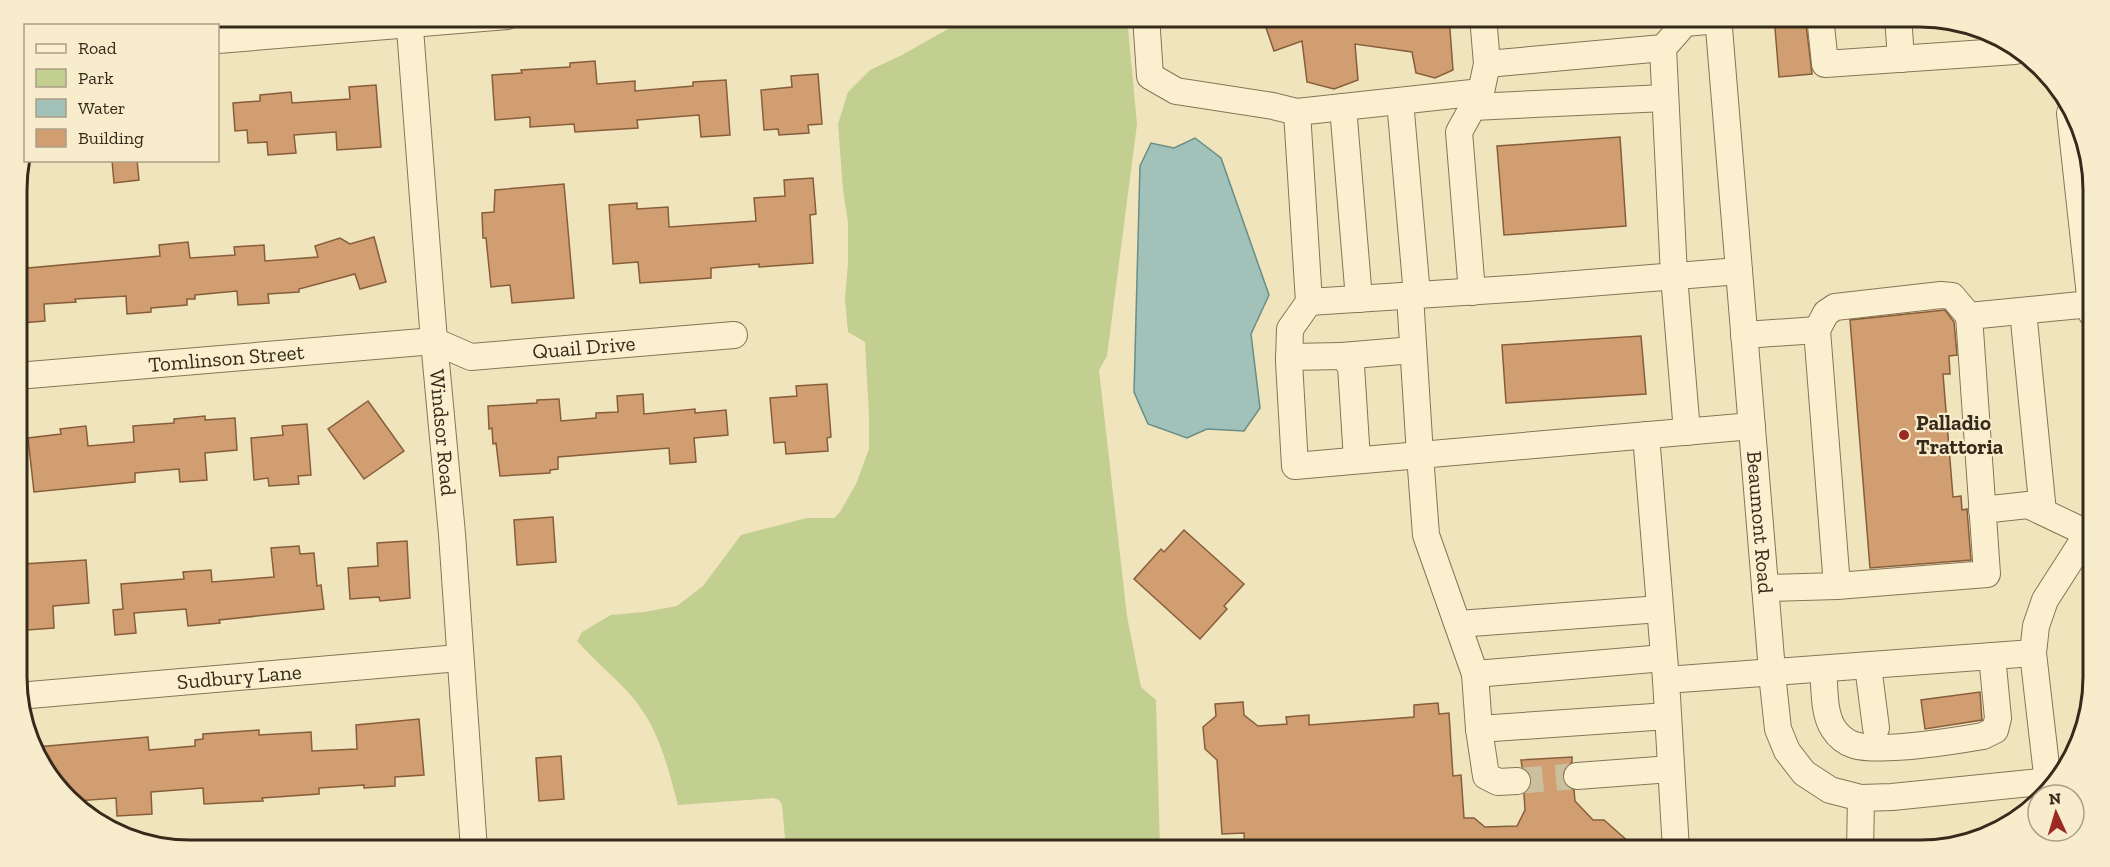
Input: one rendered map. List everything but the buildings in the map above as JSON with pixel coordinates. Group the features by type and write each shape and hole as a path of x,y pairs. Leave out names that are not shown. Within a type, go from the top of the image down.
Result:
{"street":[{"path":"219,40 349,27"},
{"name":"Windsor Road","path":"410,27 434,341 452,534 473,840"},
{"path":"1147,27 1150,76 1176,92 1273,106 1297,112 1400,101 1665,98"},
{"path":"1472,292 1459,132 1477,100 1487,64 1484,27"},
{"path":"1487,64 1663,48 1681,27"},
{"name":"Beaumont Road","path":"1719,27 1772,673 1778,729 1787,751 1804,773 1830,790 1861,798 2046,781"},
{"path":"1821,27 1825,64 2006,52"},
{"path":"1899,27 1901,59"},
{"path":"1663,48 1674,276 1687,432"},
{"path":"1400,101 1425,534 1474,674 1486,776 1498,782 1517,781"},
{"path":"1343,107 1359,299"},
{"path":"1297,112 1309,302 1290,329 1289,357 1295,466 1752,426"},
{"path":"2072,133 2083,229"},
{"path":"1309,302 1739,271"},
{"path":"1765,588 1837,586 1987,574 1969,316 1952,296 1941,295 1835,306 1826,313 1816,330 1837,586"},
{"path":"1969,316 2023,311 2083,309"},
{"path":"2023,311 2043,512"},
{"path":"1744,335 1816,330"},
{"name":"Quail Drive","path":"434,341 471,357 735,335"},
{"name":"Tomlinson Street","path":"27,375 434,341"},
{"path":"1289,357 1342,356 1413,350"},
{"path":"1342,356 1351,366 1357,460"},
{"path":"1646,435 1665,669 1675,840"},
{"path":"1982,510 2028,505 2083,526"},
{"path":"2049,778 2033,653 2036,626 2045,600 2083,540"},
{"path":"1458,624 1660,609"},
{"path":"1474,674 1665,669 1772,673 2033,653"},
{"path":"1822,669 1829,718 1834,731 1853,745 1893,747 1983,736 1995,730 1998,718 1992,656"},
{"name":"Sudbury Lane","path":"28,695 459,658"},
{"path":"1868,666 1876,728"},
{"path":"1479,729 1668,716"},
{"path":"1577,776 1671,769"},
{"path":"1860,840 1861,798"}],"green space":[{"path":"951,27 1128,27 1137,124 1107,356 1099,370 1127,616 1141,687 1156,700 1160,840 785,840 782,805 779,800 773,798 678,805 660,745 638,704 577,641 582,632 611,615 677,606 703,586 741,535 807,518 834,518 856,484 869,449 869,416 865,342 848,332 845,299 848,223 838,124 848,92 870,70"}],"water":[{"path":"1195,138 1221,158 1269,295 1251,334 1260,408 1244,431 1207,429 1187,438 1148,424 1134,392 1140,166 1151,143 1174,148"}],"tunnel":[{"path":"1517,781 1577,776"}],"place":[{"name":"Palladio Trattoria","path":"1904,435"}]}
